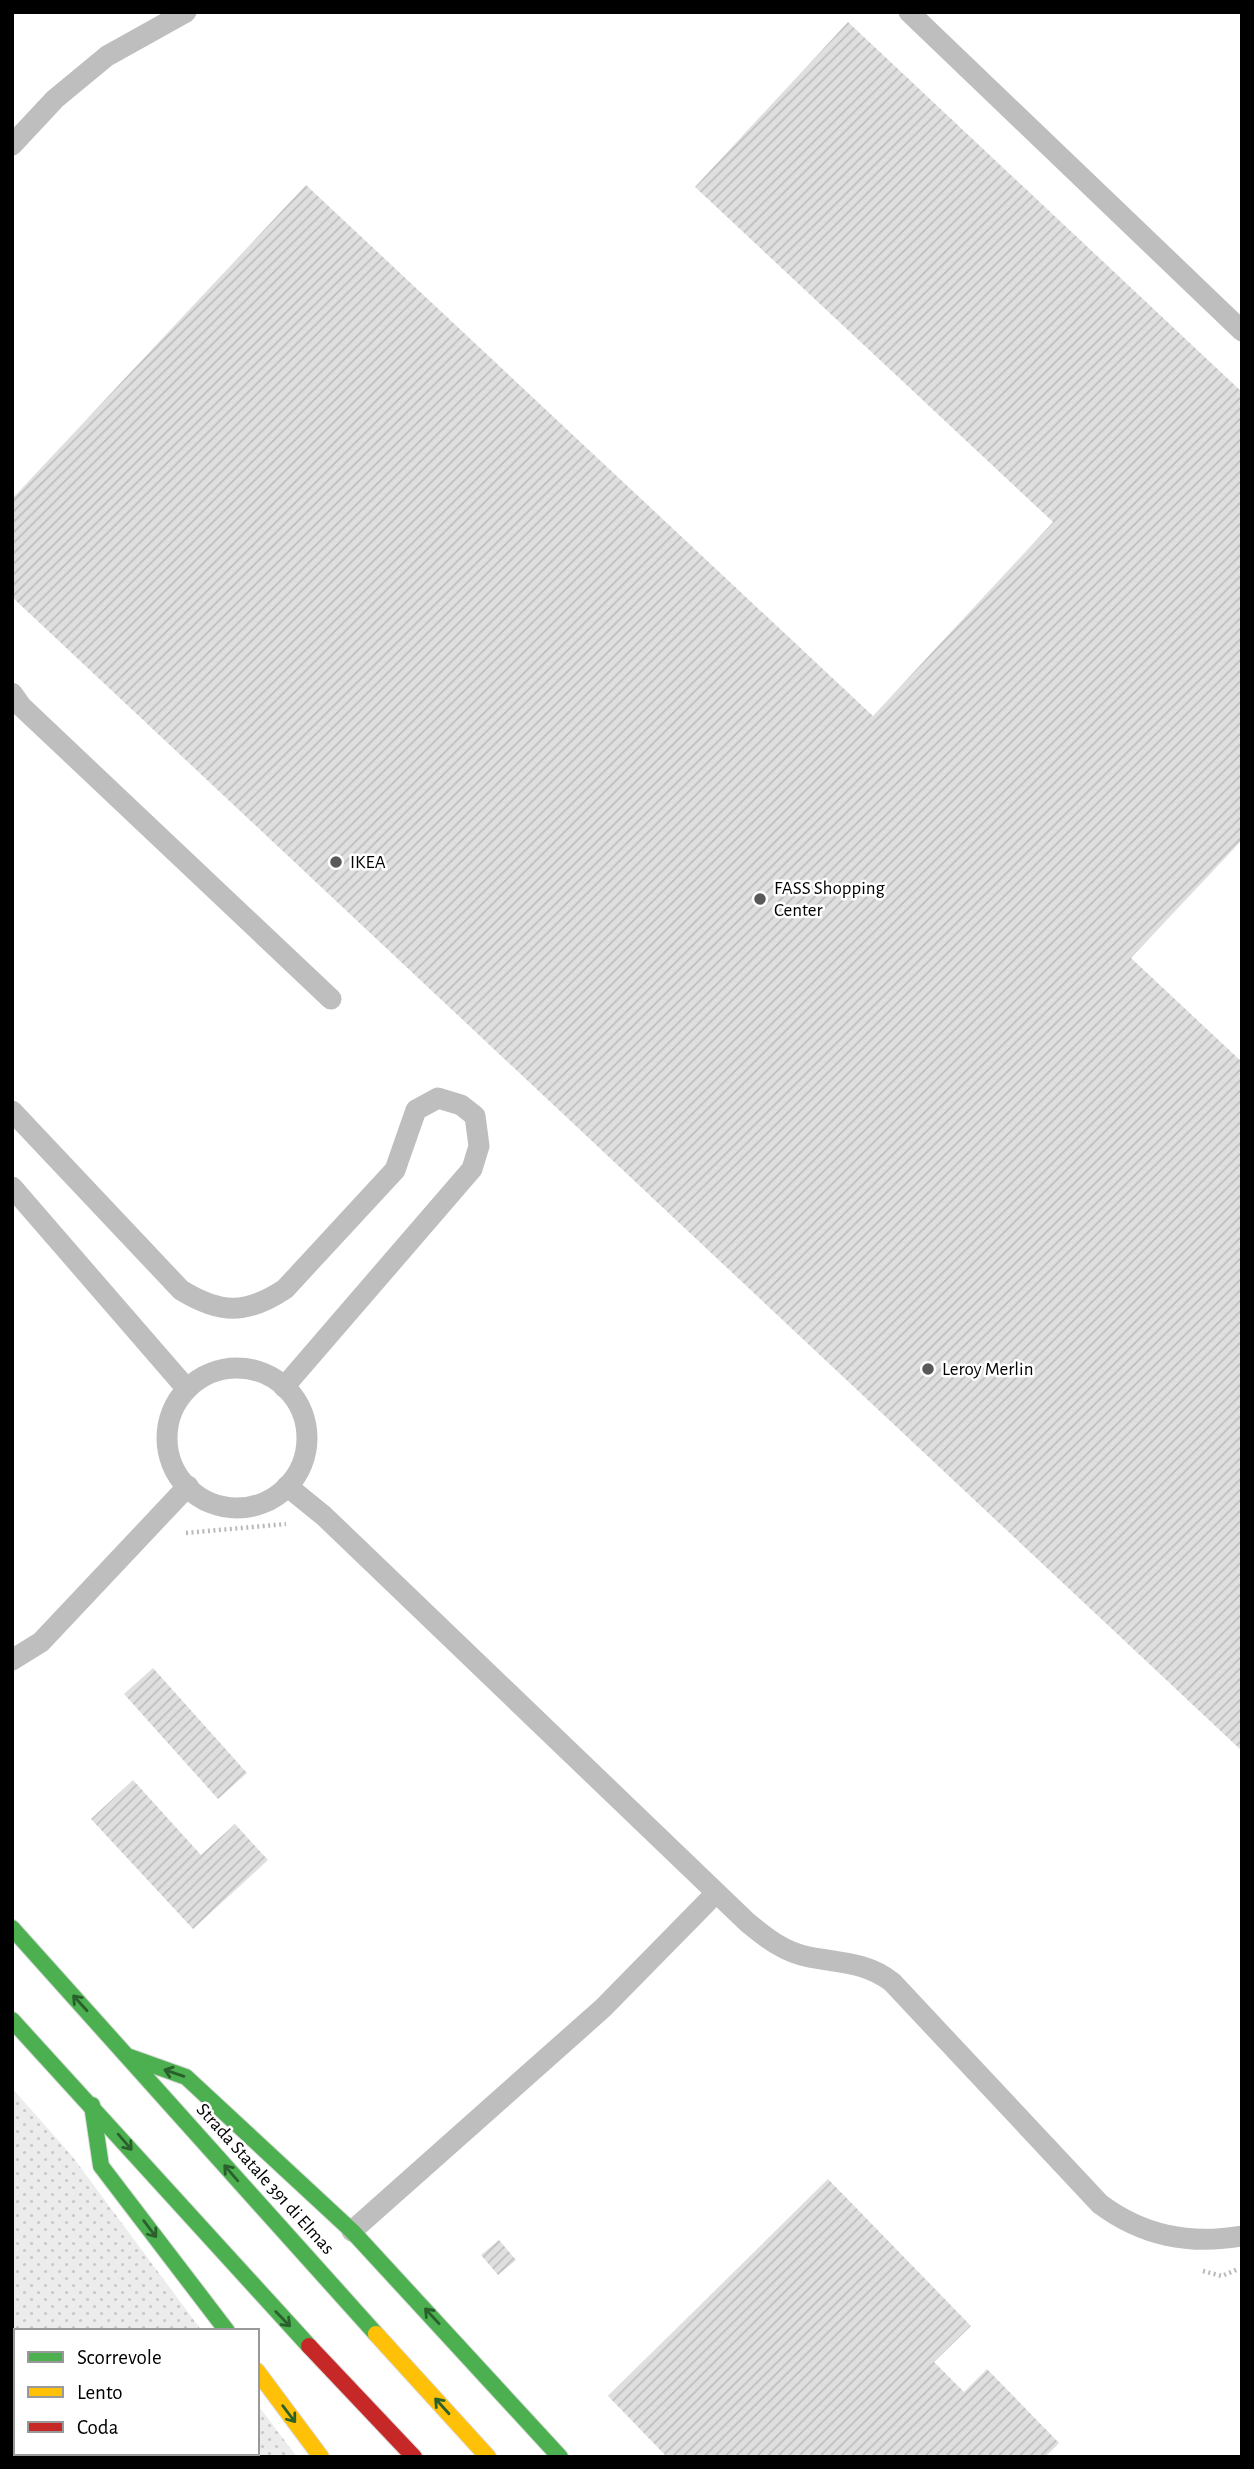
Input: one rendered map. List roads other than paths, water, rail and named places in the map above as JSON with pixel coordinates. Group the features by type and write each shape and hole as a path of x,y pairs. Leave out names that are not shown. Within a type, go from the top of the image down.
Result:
{"highway":[{"name":"Strada Statale 391 di Elmas","path":"12,1928 276,2225 488,2457"},
{"path":"12,2020 92,2105 236,2270 414,2457"},
{"path":"129,2057 186,2077 352,2231 561,2457"},
{"path":"92,2105 101,2166 225,2329"},
{"path":"259,2374 321,2457"}],"lane":[{"path":"12,145 55,99 107,56 186,12"},
{"path":"909,12 1242,331"},
{"path":"12,693 22,707 331,999"},
{"path":"12,1111 181,1290 206,1306 235,1309 263,1304 285,1289 395,1170 416,1110 438,1098 461,1105 475,1116 479,1146 472,1169 285,1387"},
{"path":"12,1187 187,1389"},
{"path":"227,1368 250,1368 271,1376 285,1387 302,1410 307,1432 305,1455 296,1477 287,1486 259,1504 236,1508 213,1504 188,1486 177,1474 169,1452 168,1430 174,1408 187,1389 205,1375 227,1368"},
{"path":"12,1660 41,1642 188,1486"},
{"path":"287,1486 324,1516 747,1922 787,1950 808,1957 857,1964 876,1970 892,1982 1075,2179 1117,2217 1161,2235 1189,2240 1242,2236"},
{"path":"352,2231 603,2007 716,1893"}],"place":[{"name":"IKEA","path":"336,862"},
{"name":"FASS Shopping Center","path":"760,899"},
{"name":"Leroy Merlin","path":"928,1369"}]}
